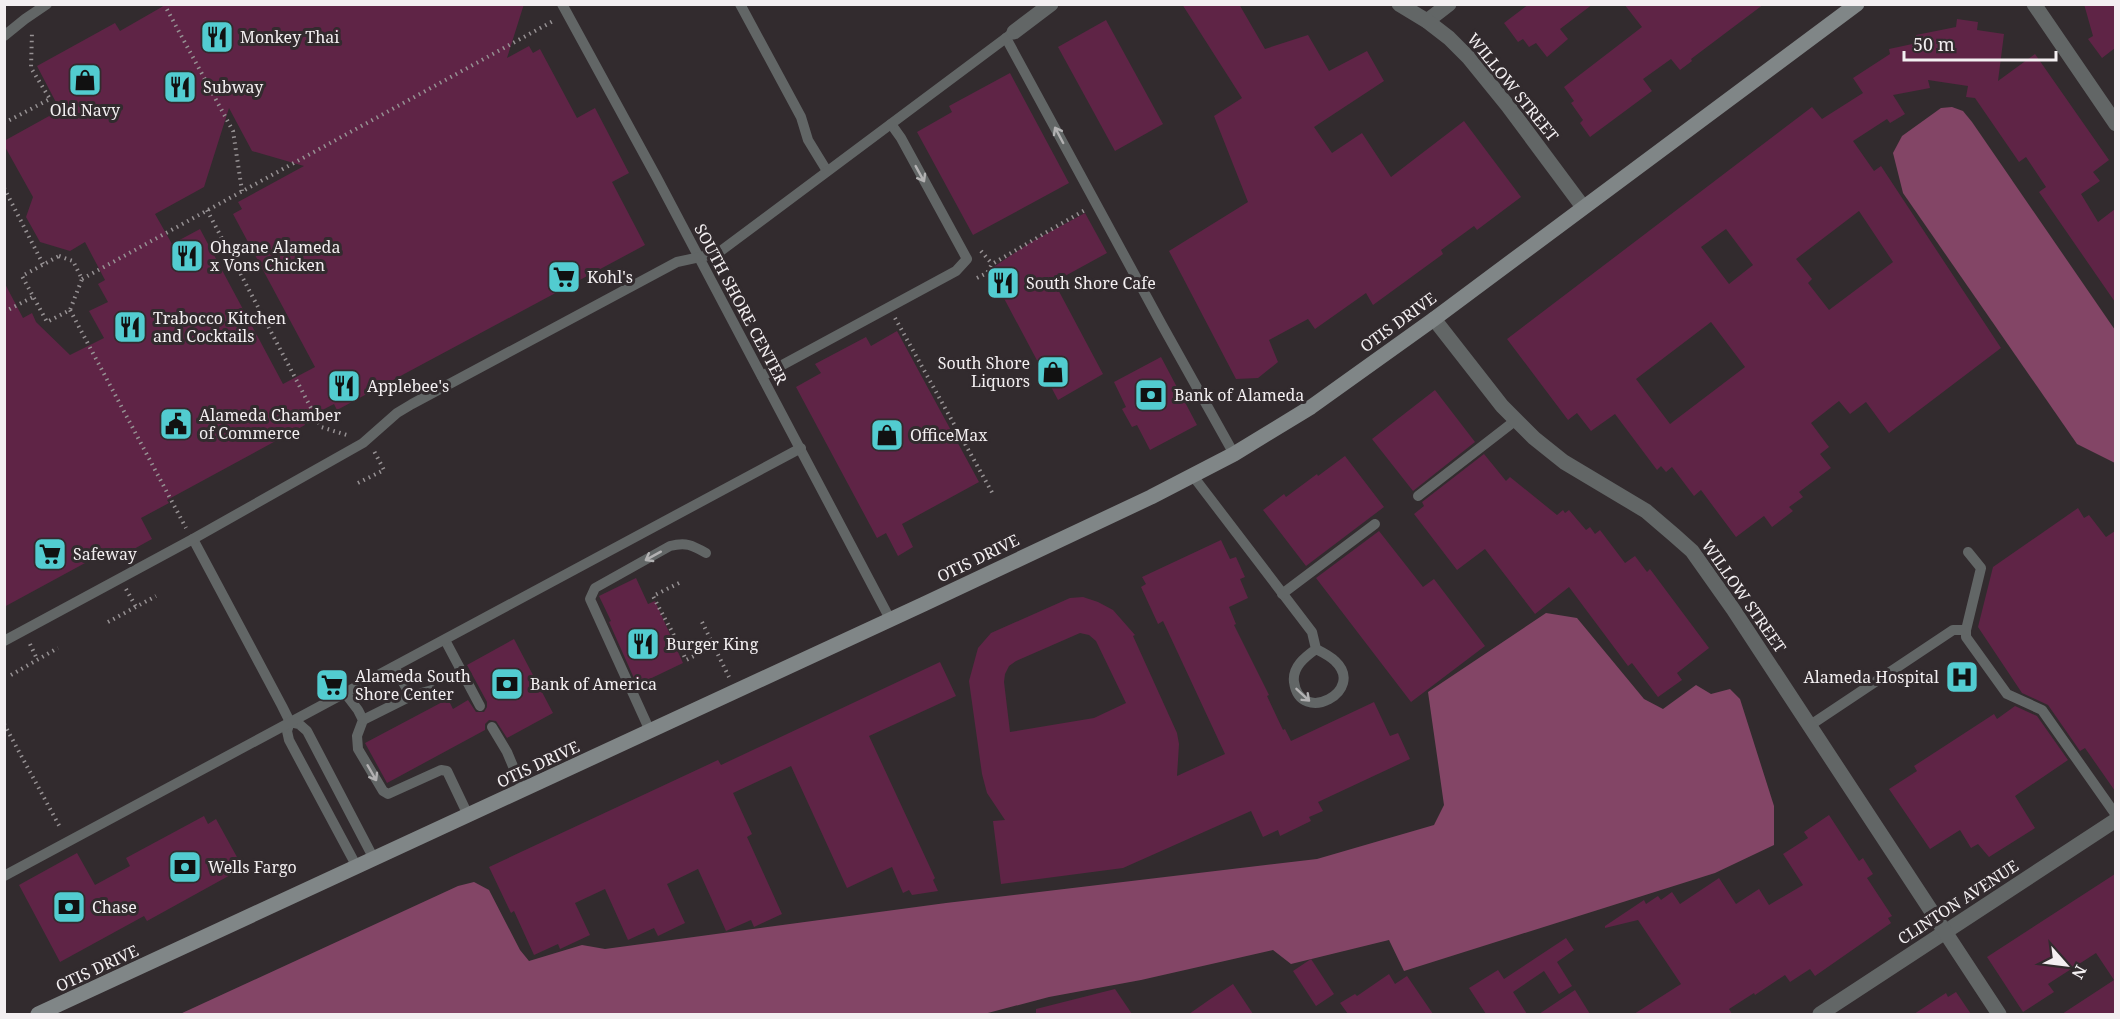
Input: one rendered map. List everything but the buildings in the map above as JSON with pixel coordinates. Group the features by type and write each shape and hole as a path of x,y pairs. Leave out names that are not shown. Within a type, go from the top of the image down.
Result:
{"main road":[{"name":"OTIS DRIVE","path":"38,1014 890,620 1193,476 1234,454 1311,407 1434,320 1857,4"}],"street":[{"path":"1010,35 1051,4"},
{"name":"WILLOW STREET","path":"1399,4 1449,38 1480,72 1584,207"},
{"path":"1427,21 1449,4"},
{"path":"2034,4 2115,124"},
{"name":"WILLOW STREET","path":"1434,320 1502,406 1516,420 1564,462 1646,511 1692,551 1733,609 1999,1014"},
{"name":"CLINTON AVENUE","path":"1820,1014 2115,817"}],"lane":[{"path":"4,36 47,4"},
{"path":"740,4 801,117 808,140 827,171"},
{"name":"SOUTH SHORE CENTER","path":"564,9 801,448 890,620"},
{"path":"4,640 193,539 363,443 392,417 412,404 664,268 677,262 718,253 1010,35 1096,204 1234,454"},
{"path":"762,376 956,271 967,259 901,138 891,124"},
{"path":"1418,496 1516,420"},
{"path":"4,876 801,448"},
{"path":"1193,476 1312,632 1316,649 1337,662 1343,678 1338,694 1331,700 1320,703 1304,698 1295,687 1294,679 1299,663 1316,649"},
{"path":"1282,594 1375,524"},
{"path":"193,539 290,722 287,731 289,740 357,867"},
{"path":"650,731 590,599 592,592 595,588 670,546 683,543 706,553"},
{"path":"1968,552 1981,568 1966,637 2007,694 2042,710 2115,817"},
{"path":"1809,726 1953,630 1966,630"},
{"path":"445,640 480,706"},
{"path":"394,667 411,696"},
{"path":"432,690 411,696 363,720 357,736 358,749 383,791 388,794 441,770 447,771 468,815"},
{"path":"345,693 363,720"},
{"path":"290,722 299,724 306,731 374,859"},
{"path":"492,727 507,752 524,790"}],"path":[{"path":"164,4 233,131 242,191"},
{"path":"82,279 73,261 59,256 22,276 47,322 70,310 82,279 542,29 564,9"},
{"path":"4,123 50,99 31,68 32,26 25,19"},
{"path":"4,188 43,264"},
{"path":"977,278 987,273 992,264 1096,204"},
{"path":"207,210 321,427 350,435 374,451 384,470 358,483"},
{"path":"977,246 992,264"},
{"path":"4,312 33,297"},
{"path":"889,307 994,496"},
{"path":"70,310 193,539"},
{"path":"679,583 653,596 686,660 714,646"},
{"path":"108,622 156,596"},
{"path":"702,622 735,692"},
{"path":"11,675 58,648"},
{"path":"4,724 69,842"}],"shaded area":[{"path":"1952,107 1963,111 1972,122 2115,330 2115,463 2077,444 1903,193 1893,153 1902,136 1941,108"},
{"path":"1546,613 1577,618 1644,699 1663,709 1696,685 1711,694 1730,689 1740,699 1774,806 1774,845 1715,873 1404,971 1389,940 1291,964 1273,950 1141,980 1049,997 984,1014 180,1014 458,886 474,882 489,890 520,950 529,961 582,945 605,949 946,903 1317,859 1434,825 1444,805 1428,692"}],"place":[{"name":"Monkey Thai","path":"217,37"},
{"name":"Old Navy","path":"85,80"},
{"name":"Subway","path":"180,87"},
{"name":"Ohgane Alameda x Vons Chicken","path":"187,256"},
{"name":"Kohl's","path":"564,277"},
{"name":"South Shore Cafe","path":"1003,283"},
{"name":"Trabocco Kitchen and Cocktails","path":"130,327"},
{"name":"South Shore Liquors","path":"1053,372"},
{"name":"Applebee's","path":"344,386"},
{"name":"Bank of Alameda","path":"1151,395"},
{"name":"Alameda Chamber of Commerce","path":"176,424"},
{"name":"OfficeMax","path":"887,435"},
{"name":"Safeway","path":"50,554"},
{"name":"Burger King","path":"643,644"},
{"name":"Alameda Hospital","path":"1962,677"},
{"name":"Bank of America","path":"507,684"},
{"name":"Alameda South Shore Center","path":"332,685"},
{"name":"Wells Fargo","path":"185,867"},
{"name":"Chase","path":"69,907"}]}
